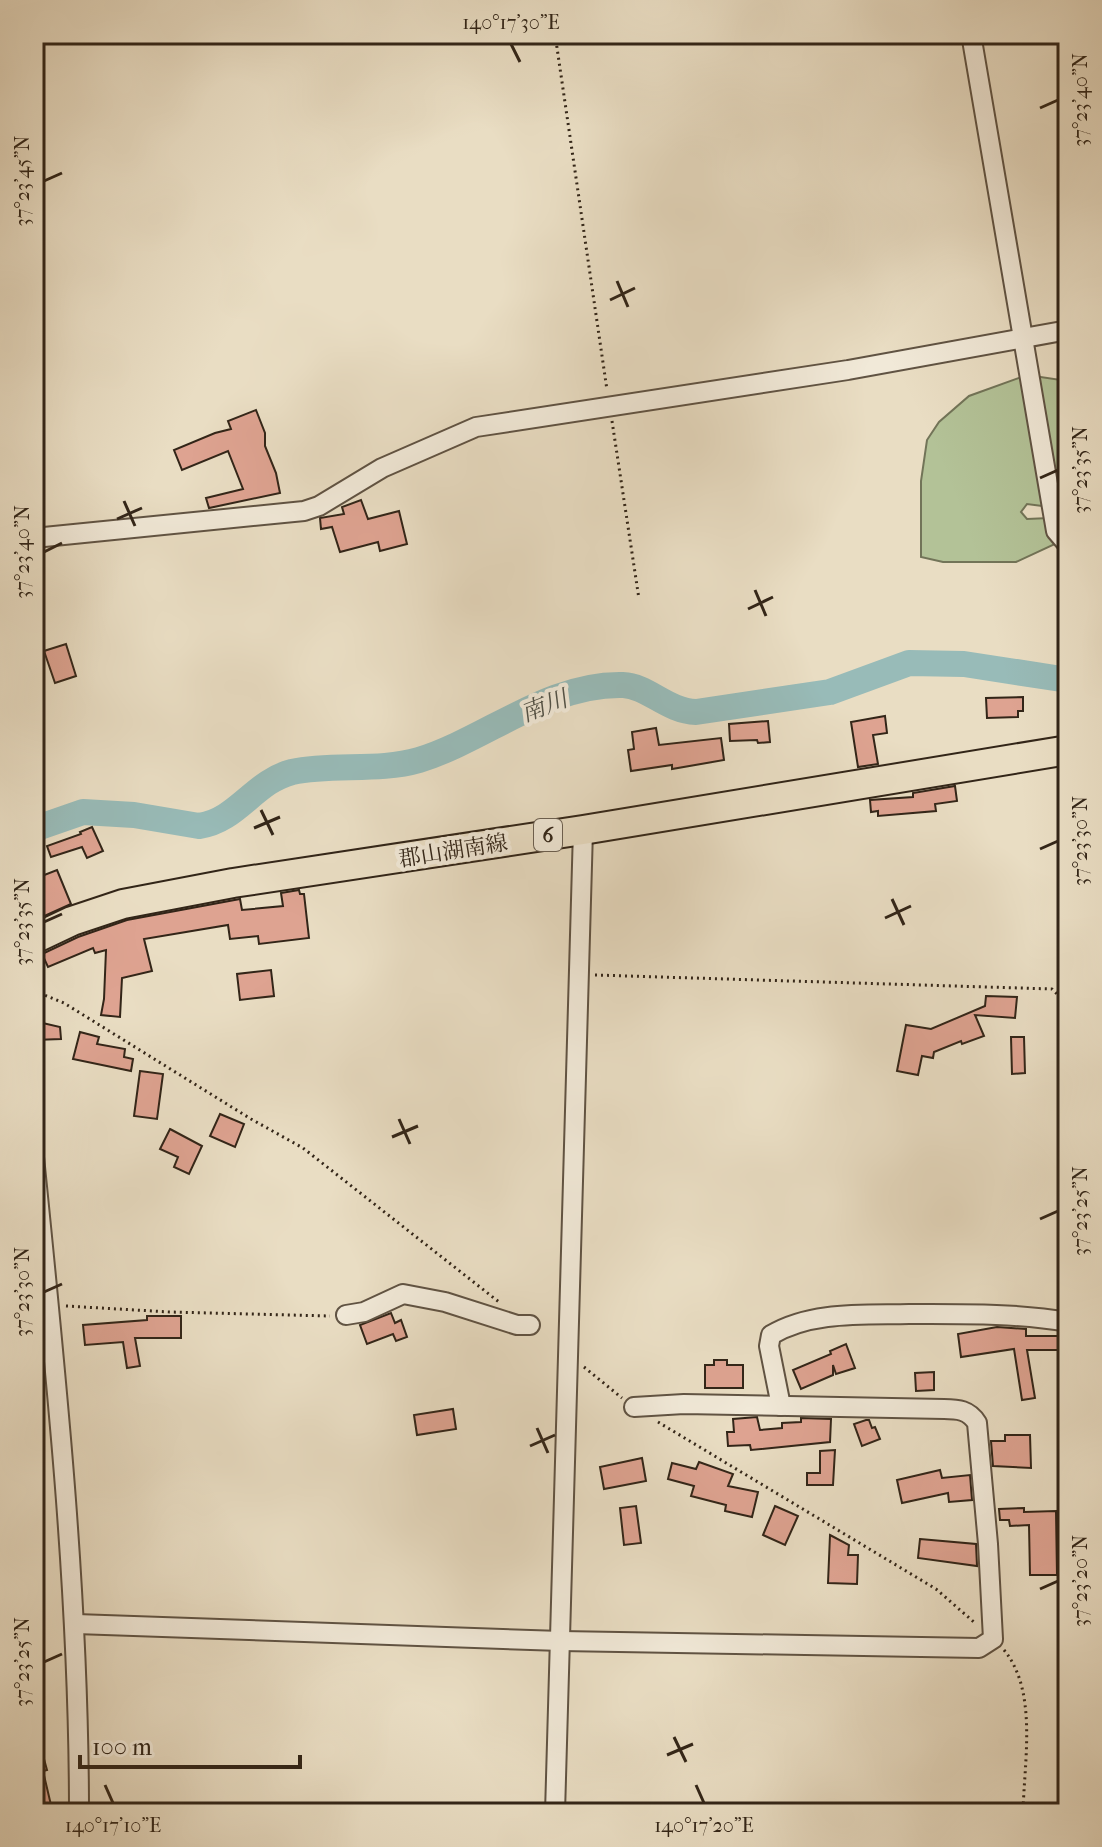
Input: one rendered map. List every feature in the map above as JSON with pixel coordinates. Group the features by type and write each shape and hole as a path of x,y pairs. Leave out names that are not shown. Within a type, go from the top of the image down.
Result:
{"main road":[{"name":"郡山湖南線","path":"34,939 72,921 123,904 233,883 583,830 1068,750"}],"street":[{"path":"971,34 1056,531 1068,545"},
{"path":"34,538 304,511 319,506 382,468 476,427 848,370 1068,330"},
{"path":"555,1813 583,830"},
{"path":"34,1157 50,1306 76,1624 79,1813"},
{"path":"346,1315 364,1312 403,1294 445,1302 517,1325 530,1325"},
{"path":"781,1406 769,1346 771,1335 786,1326 831,1316 965,1314 1035,1316 1068,1322"},
{"path":"76,1624 561,1641 979,1648 993,1639 977,1423 969,1413 955,1409 684,1404 634,1407"}],"path":[{"path":"555,34 639,599"},
{"path":"579,974 1052,989 1061,998 1060,1079 1068,1079"},
{"path":"50,1306 318,1317 346,1315"}],"green space":[{"path":"1027,375 1068,381 1068,520 1050,507 1027,504 1021,512 1027,519 1049,518 1055,544 1016,562 943,562 921,557 921,481 927,440 939,422 969,396"}],"building":[{"path":"256,410 280,493 209,508 206,498 243,489 228,451 182,470 174,450 231,429 228,421"},
{"path":"361,500 368,519 399,511 407,544 380,551 378,542 340,552 332,527 321,529 320,518 344,514 342,507"},
{"path":"66,644 76,676 55,683 44,651"},
{"path":"1023,697 1023,711 1018,711 1018,717 987,718 986,698"},
{"path":"885,716 887,733 873,735 878,764 858,767 851,722"},
{"path":"768,721 770,742 730,741 729,724"},
{"path":"656,728 659,745 721,738 724,760 672,769 672,765 631,771 628,750 634,749 632,732"},
{"path":"955,786 957,801 935,804 936,811 878,816 878,811 871,812 870,800 913,797 913,793"},
{"path":"92,827 103,851 87,858 82,847 51,857 47,846"},
{"path":"57,870 71,904 40,918 34,903 34,879"},
{"path":"299,890 300,894 304,894 309,938 259,944 258,936 230,939 228,925 144,939 152,971 122,978 120,1017 101,1015 106,950 95,953 93,948 48,967 42,954 78,937 127,920 240,899 242,910 283,906 281,893"},
{"path":"271,970 274,996 240,1000 237,974"},
{"path":"986,996 1017,997 1015,1018 975,1015 984,1036 934,1052 933,1058 922,1056 918,1075 897,1071 906,1025 931,1029 985,1006"},
{"path":"34,1021 60,1027 61,1039 34,1040"},
{"path":"80,1032 99,1037 97,1044 125,1049 124,1057 133,1059 131,1071 73,1059"},
{"path":"1011,1037 1024,1037 1025,1073 1012,1074"},
{"path":"140,1071 163,1074 157,1119 134,1116"},
{"path":"220,1114 244,1124 235,1147 210,1136"},
{"path":"170,1129 202,1146 189,1174 174,1167 178,1157 160,1149"},
{"path":"391,1313 395,1323 401,1320 407,1337 396,1341 393,1334 367,1344 360,1325"},
{"path":"147,1316 181,1316 181,1338 135,1338 140,1366 127,1368 123,1342 85,1345 83,1325 147,1320"},
{"path":"997,1327 1026,1329 1026,1336 1068,1336 1068,1350 1027,1350 1035,1398 1022,1400 1014,1349 961,1357 958,1334"},
{"path":"846,1344 855,1368 836,1374 833,1365 833,1375 801,1389 793,1370"},
{"path":"714,1360 727,1360 727,1365 743,1365 743,1388 705,1388 705,1365 714,1365"},
{"path":"934,1372 934,1390 916,1391 915,1373"},
{"path":"453,1409 456,1429 417,1435 414,1415"},
{"path":"757,1417 760,1430 782,1428 782,1423 801,1422 801,1418 831,1419 830,1442 751,1450 750,1445 728,1446 727,1432 734,1432 733,1419"},
{"path":"866,1420 872,1428 875,1427 880,1439 862,1446 854,1424"},
{"path":"1005,1435 1030,1435 1031,1468 993,1466 991,1441 1005,1441"},
{"path":"835,1450 833,1485 807,1485 807,1473 820,1473 820,1451"},
{"path":"642,1458 646,1481 604,1489 600,1467"},
{"path":"699,1462 733,1474 728,1486 758,1492 752,1517 725,1511 726,1505 691,1496 694,1486 668,1479 672,1463 696,1469"},
{"path":"940,1470 942,1478 970,1475 972,1500 949,1502 948,1493 902,1503 897,1480"},
{"path":"636,1506 641,1543 624,1545 620,1508"},
{"path":"775,1506 798,1516 785,1545 763,1535"},
{"path":"1024,1508 1024,1512 1056,1511 1057,1575 1030,1575 1029,1525 1010,1526 1009,1520 1000,1520 999,1509"},
{"path":"830,1535 849,1545 848,1555 858,1555 857,1584 828,1583"},
{"path":"920,1539 976,1544 977,1566 918,1558"},
{"path":"38,1737 47,1770 43,1771 51,1805 34,1809 34,1738"}],"waterway":[{"name":"南川","path":"34,829 83,812 134,815 199,826 212,823 267,784 292,772 388,766 419,760 444,751 543,702 595,687 632,686 676,708 696,712 830,692 909,663 964,664 1068,680"}]}
